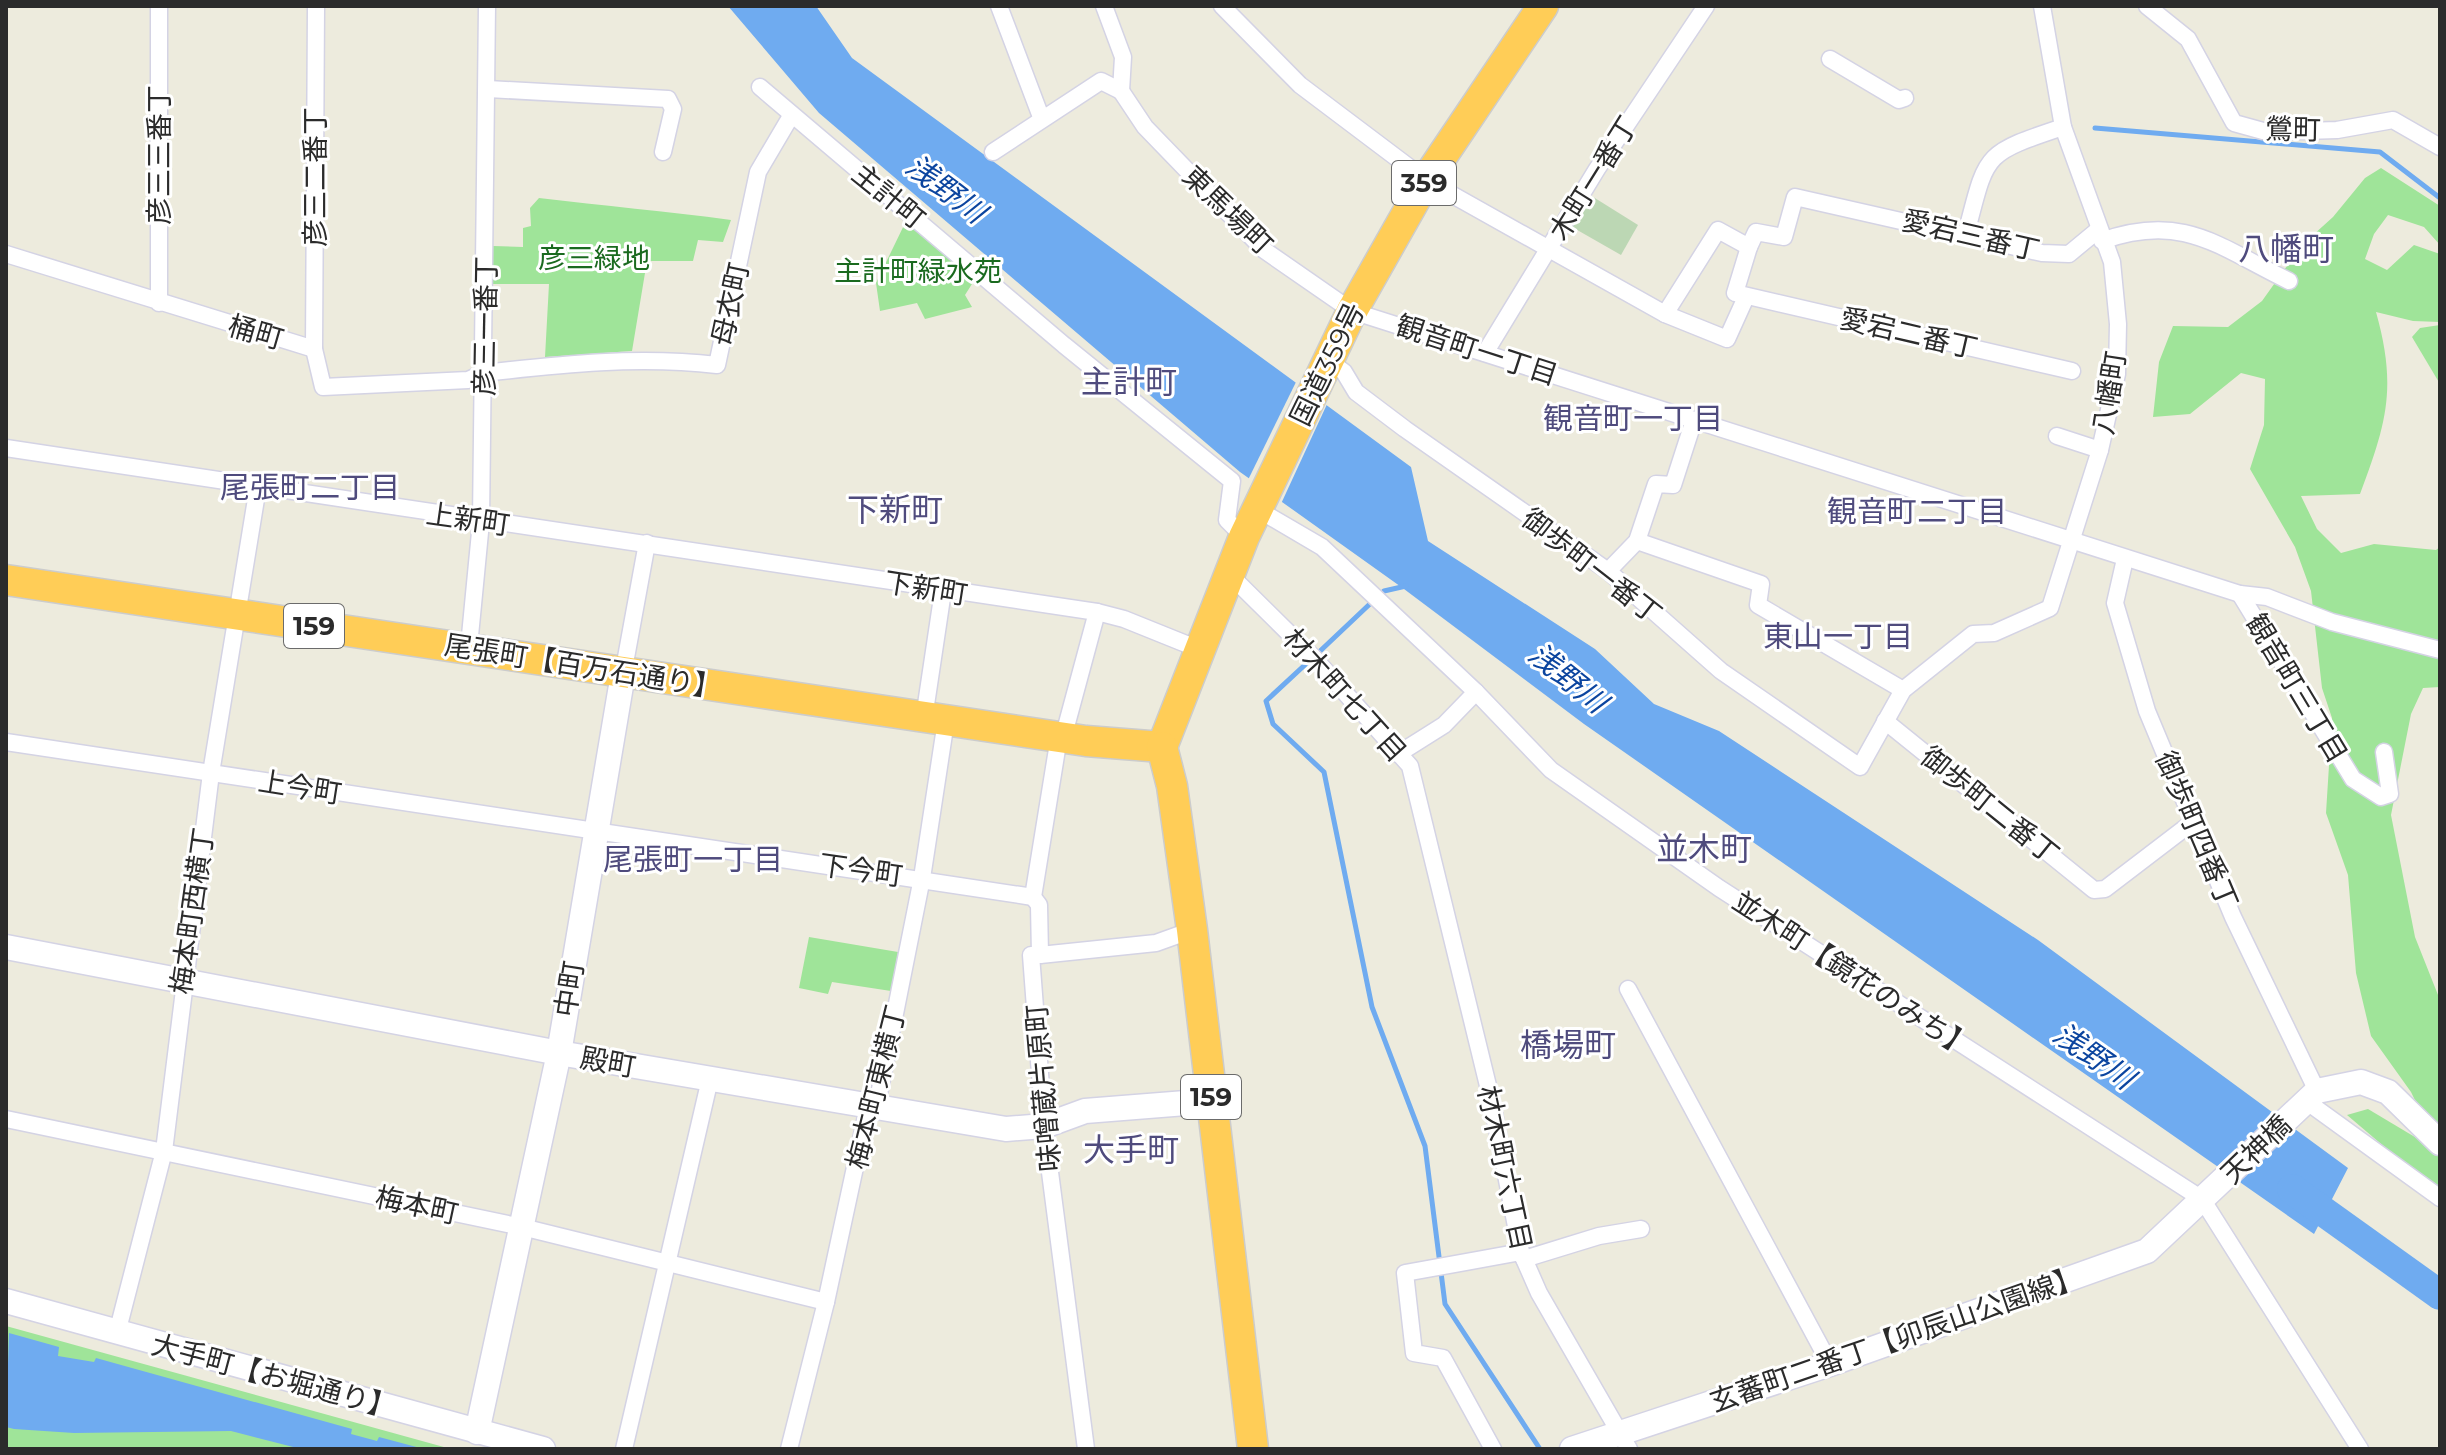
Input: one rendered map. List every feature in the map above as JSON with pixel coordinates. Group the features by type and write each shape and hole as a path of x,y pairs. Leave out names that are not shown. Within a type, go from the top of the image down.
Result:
{"highway":[{"name":"国道359号","path":"1162,747 1229,574 1235,529 1261,502 1352,311 1426,180 1543,6"},
{"name":"尾張町【百万石通り】","path":"6,580 239,616 469,646 623,674 1061,738 1162,747"},
{"name":"159","path":"1162,747 1172,786 1192,930 1253,1449"}],"street":[{"name":"彦三三番丁","path":"159,6 159,303"},
{"name":"彦三二番丁","path":"314,349 316,6"},
{"name":"彦三一番丁","path":"469,646 481,522 487,6"},
{"path":"999,6 1041,117"},
{"path":"993,152 1041,117 1101,81 1121,91 1123,57 1104,6"},
{"path":"1222,6 1300,85 1426,180 1665,314 1727,339 1746,297 1735,293 1749,247 1718,230 1665,314"},
{"name":"木町一番丁","path":"1485,353 1597,169 1706,6"},
{"name":"八幡町","path":"1903,690 1973,634 1994,633 2050,608 2100,450 2117,374 2118,324 2112,262 2100,236 2063,127 2042,6"},
{"name":"鶯町","path":"2147,6 2188,39 2234,123 2263,131 2305,131 2337,130 2393,120 2440,147"},
{"path":"1830,59 1899,100 1905,98"},
{"name":"主計町","path":"760,87 1064,345 1232,481 1235,529"},
{"path":"488,89 668,99 673,109 663,152"},
{"name":"東馬場町","path":"1121,91 1145,127 1264,250 1352,311"},
{"name":"母衣町","path":"484,373 600,360 663,359 717,365 758,172 791,116"},
{"path":"1966,234 1983,170 2005,147 2063,127"},
{"name":"愛宕三番丁","path":"1749,247 1756,232 1784,237 1795,197 1837,204 2035,252 2069,254 2100,236"},
{"path":"2100,236 2154,228 2184,230 2289,281"},
{"name":"桶町","path":"6,254 314,349 323,387 468,380 484,373"},
{"name":"愛宕二番丁","path":"1746,297 2072,371"},
{"name":"観音町一丁目","path":"1352,311 1694,420"},
{"name":"御歩町一番丁","path":"1326,367 1344,372 1356,392 1608,571 1721,671 1860,767 1885,721"},
{"path":"1608,571 1637,541 1656,484 1673,485 1694,420 2070,542"},
{"path":"2057,436 2100,450"},
{"name":"上新町","path":"6,448 481,522 647,543"},
{"name":"梅本町西横丁","path":"117,1333 164,1151 182,983 211,773 258,487"},
{"name":"並木町【鏡花のみち】","path":"1261,502 1322,547 1476,692 1551,770 1639,834 2209,1194 2360,1449"},
{"path":"1637,541 1761,584 1758,605 1903,690 1885,721"},
{"name":"観音町三丁目","path":"2070,542 2240,594 2353,779 2381,797 2390,794 2384,752"},
{"name":"下新町","path":"647,543 943,591 1097,612 1124,619 1201,650"},
{"name":"中町","path":"477,1432 559,1053 647,543"},
{"name":"御歩町四番丁","path":"2125,559 2115,603 2147,711 2306,1101"},
{"name":"材木町七丁目","path":"1229,574 1315,659 1410,766 1461,975"},
{"name":"梅本町東横丁","path":"789,1449 826,1302 868,1107 879,1094 922,878 943,591"},
{"path":"2240,594 2267,597 2332,622 2440,650"},
{"name":"味噌蔵片原町","path":"1086,1449 1044,1126 1031,955 1040,955 1039,905 1033,897 1061,738 1097,612"},
{"path":"1398,754 1444,725 1476,692"},
{"name":"御歩町二番丁","path":"1885,721 2094,890 2105,889 2194,821"},
{"name":"上今町","path":"6,742 595,832"},
{"name":"下今町","path":"595,832 922,878 1033,897"},
{"path":"1040,955 1156,943 1192,930"},
{"name":"殿町","path":"6,947 559,1053 1006,1129 1044,1126 1085,1111 1211,1101"},
{"name":"材木町六丁目","path":"1461,975 1491,1098 1522,1255 1624,1442"},
{"path":"1628,989 1830,1364"},
{"path":"624,1449 710,1079"},
{"path":"2306,1101 2361,1082 2388,1092 2440,1143"},
{"path":"2306,1101 2440,1198"},
{"name":"天神橋","path":"2209,1194 2306,1101"},
{"name":"梅本町","path":"6,1119 522,1227 826,1302"},
{"name":"玄蕃町二番丁【卯辰山公園線】","path":"1572,1449 1624,1442 1830,1364 2123,1262 2147,1251 2209,1194"},
{"path":"1493,1449 1443,1358 1414,1353 1405,1273 1522,1255 1641,1229"},
{"name":"大手町【お堀通り】","path":"6,1301 543,1449"}],"green space":[{"path":"2381,168 2440,206 2440,245 2424,227 2388,215 2374,234 2365,259 2387,270 2414,245 2440,254 2440,322 2413,321 2376,312 2386,362 2386,404 2377,446 2360,494 2301,496 2317,529 2341,553 2374,544 2436,550 2440,547 2440,687 2423,688 2411,714 2391,815 2415,937 2440,1000 2440,1134 2433,1137 2411,1092 2371,1036 2356,973 2348,875 2326,813 2332,718 2322,688 2311,591 2295,547 2250,469 2264,425 2265,379 2241,373 2190,414 2153,417 2159,362 2173,326 2228,327 2262,301 2302,245 2333,217 2365,178"},
{"path":"1590,195 1638,225 1621,255 1572,227"},
{"name":"彦三緑地","path":"539,198 731,220 723,242 698,240 693,261 647,261 632,351 545,357 549,284 493,284 493,246 523,247 523,228 531,226 530,208"},
{"name":"主計町緑水苑","path":"907,219 977,276 965,295 972,307 925,319 917,303 880,311 876,283"},
{"path":"2440,325 2440,384 2412,337 2420,328"},
{"path":"809,937 898,952 891,991 832,982 828,994 799,988"},
{"path":"2368,1109 2440,1152 2440,1194 2347,1115"},
{"path":"6,1326 451,1449 6,1449"}],"water":[{"path":"728,6 816,6 852,58 1411,467 1428,541 1595,649 1654,704 1719,731 2038,940 2348,1168 2314,1234 1584,724 1404,589 1240,472 819,113"},
{"path":"9,1333 59,1347 58,1356 94,1362 96,1358 352,1429 351,1434 377,1441 379,1437 424,1449 301,1449 231,1431 74,1433 6,1427"}],"pier":[{"path":"1297,380 1328,402 1280,506 1247,482"}],"waterway":[{"path":"2095,128 2380,152 2440,198"},
{"path":"1384,591 1406,586"},
{"path":"1318,653 1373,601"},
{"path":"1308,662 1266,701 1273,724 1324,772 1372,1007 1425,1146 1445,1304 1540,1449"},
{"name":"浅野川","path":"2292,1189 2440,1295"}],"district":[{"name":"八幡町","path":"2286,248"},
{"name":"主計町","path":"1129,381"},
{"name":"観音町一丁目","path":"1633,418"},
{"name":"尾張町二丁目","path":"310,487"},
{"name":"下新町","path":"895,509"},
{"name":"観音町二丁目","path":"1917,511"},
{"name":"東山一丁目","path":"1838,636"},
{"name":"並木町","path":"1704,848"},
{"name":"尾張町一丁目","path":"693,859"},
{"name":"橋場町","path":"1568,1044"},
{"name":"大手町","path":"1131,1149"}]}
